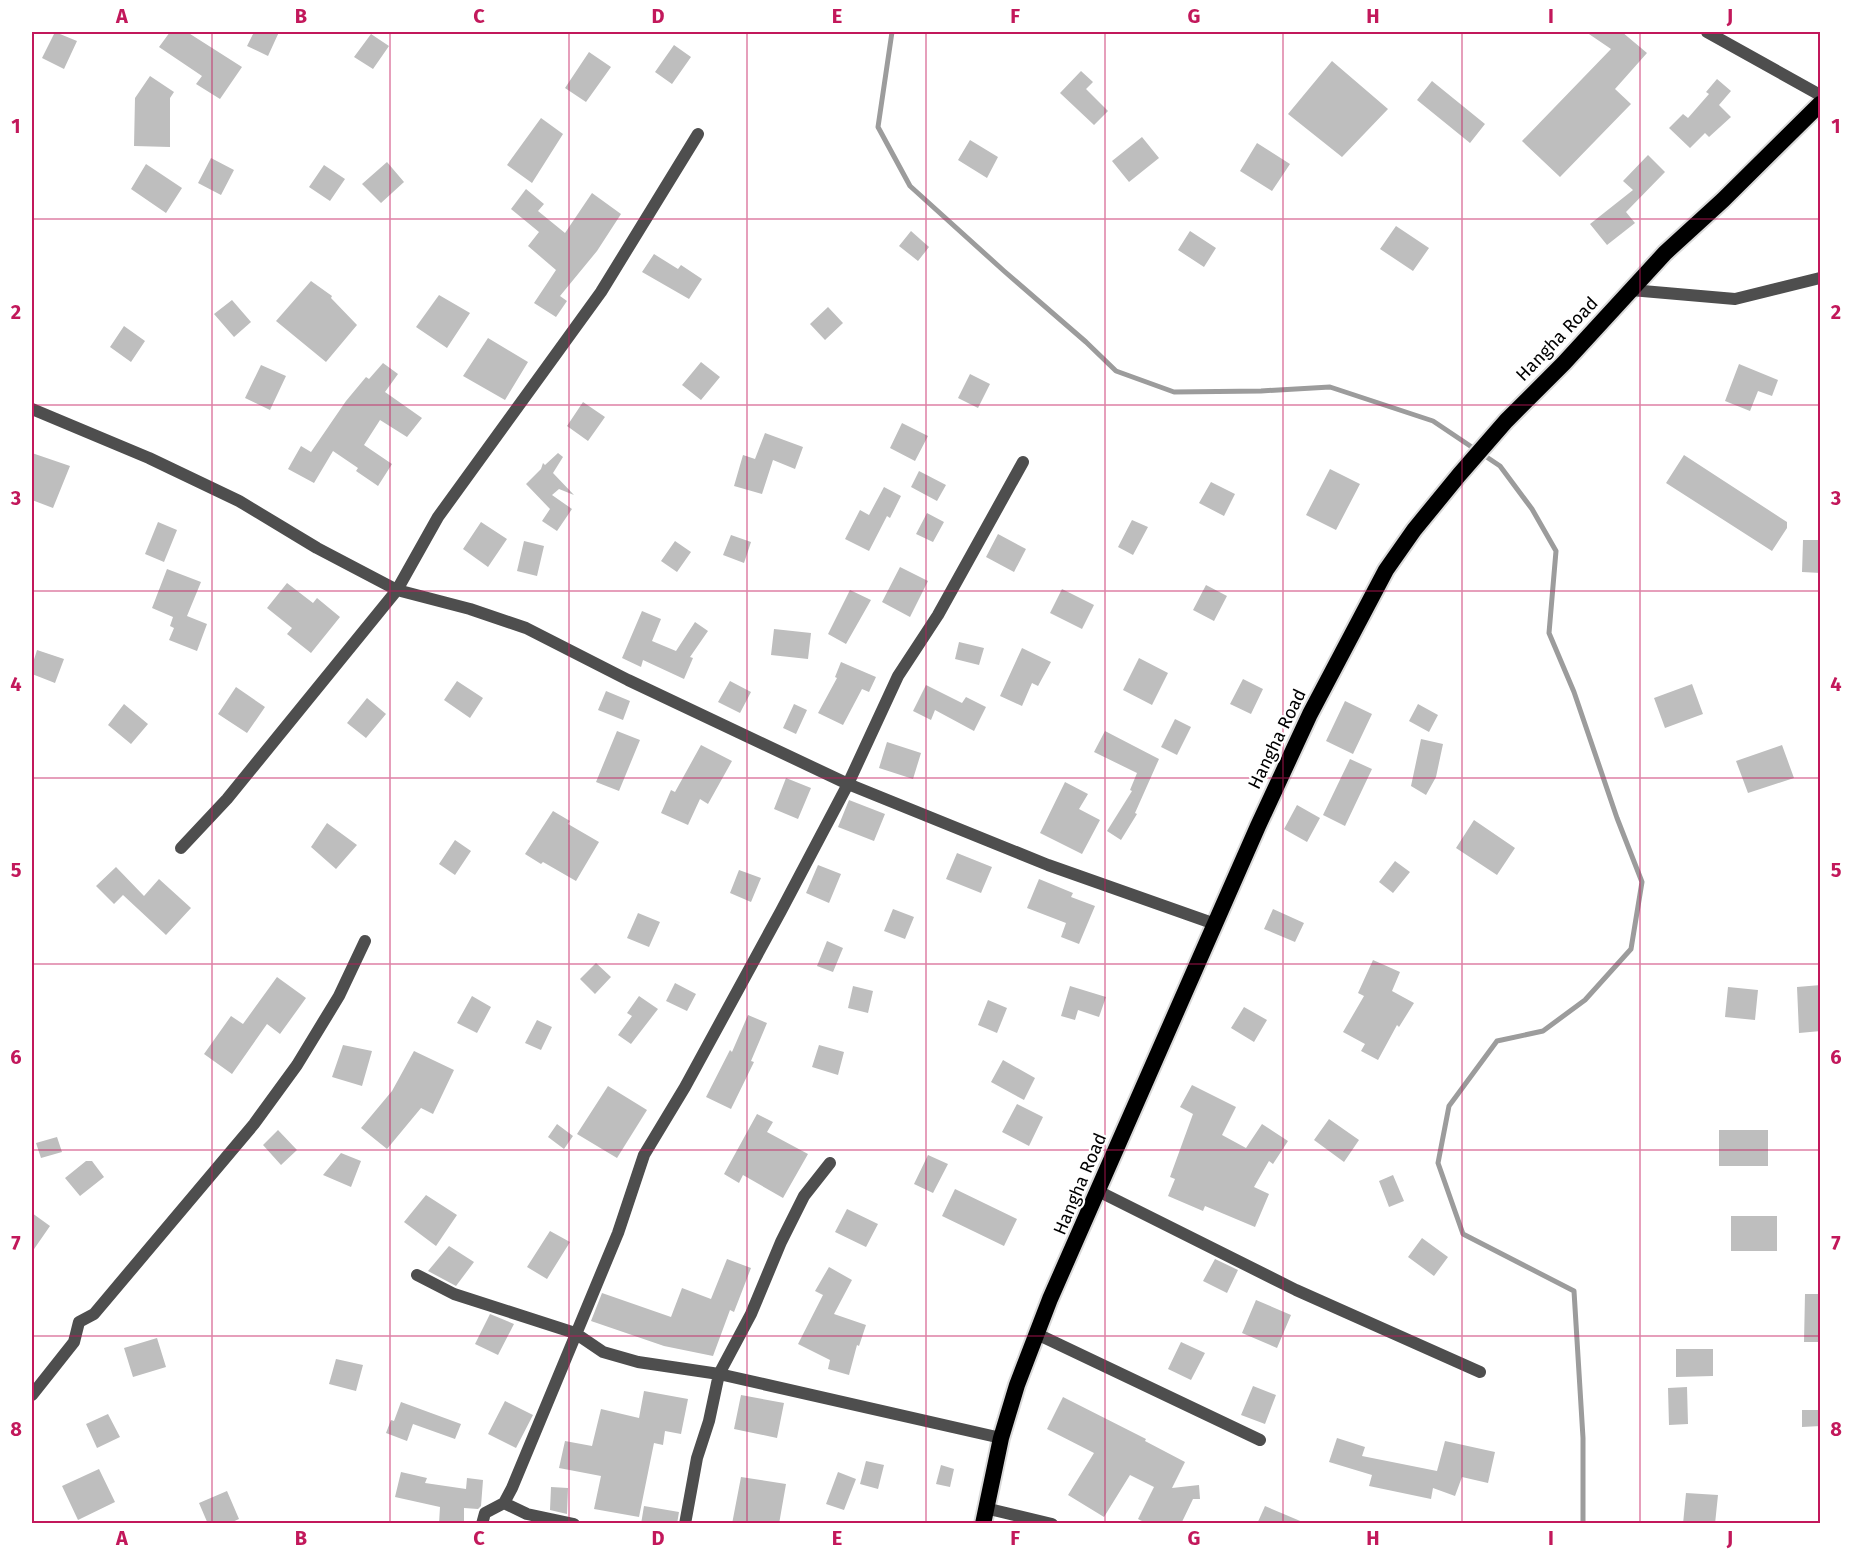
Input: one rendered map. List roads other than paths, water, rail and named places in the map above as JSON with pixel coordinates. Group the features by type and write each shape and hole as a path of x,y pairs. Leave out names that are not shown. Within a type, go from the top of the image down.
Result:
{"highway":[{"name":"Hangha Road","path":"984,1516 1001,1437 1017,1385 1037,1334 1305,723 1386,570 1414,530 1506,421 1564,363 1665,253 1821,104"}],"street":[{"path":"1707,32 1821,95"},
{"path":"181,848 227,799 397,590 438,517 601,292 698,135"},
{"path":"1631,290 1735,299 1821,278"},
{"path":"32,409 149,459 239,501 317,548 397,590 470,609 526,628 638,685 848,784 1048,866 1215,924"},
{"path":"482,1524 485,1513 504,1503 618,1233 644,1155 685,1087 848,784 898,676 938,615 1023,462"},
{"path":"32,1395 74,1342 79,1322 94,1314 266,1107 297,1065 339,996 365,941"},
{"path":"685,1524 697,1458 709,1421 719,1374 751,1314 781,1242 804,1197 830,1163"},
{"path":"1098,1191 1296,1290 1480,1372"},
{"path":"417,1275 454,1294 575,1333 603,1352 638,1362 719,1374 1001,1437"},
{"path":"1037,1334 1260,1440"},
{"path":"504,1503 527,1514 574,1524"},
{"path":"984,1516 1052,1524"}],"waterway":[{"path":"892,32 878,127 910,186 1116,371 1174,392 1330,387 1433,421 1500,466 1532,509 1556,551 1549,633 1574,692 1617,818 1642,882 1631,949 1585,1000 1543,1031 1497,1041 1449,1106 1438,1163 1463,1234 1574,1291 1583,1438 1583,1524"}]}
